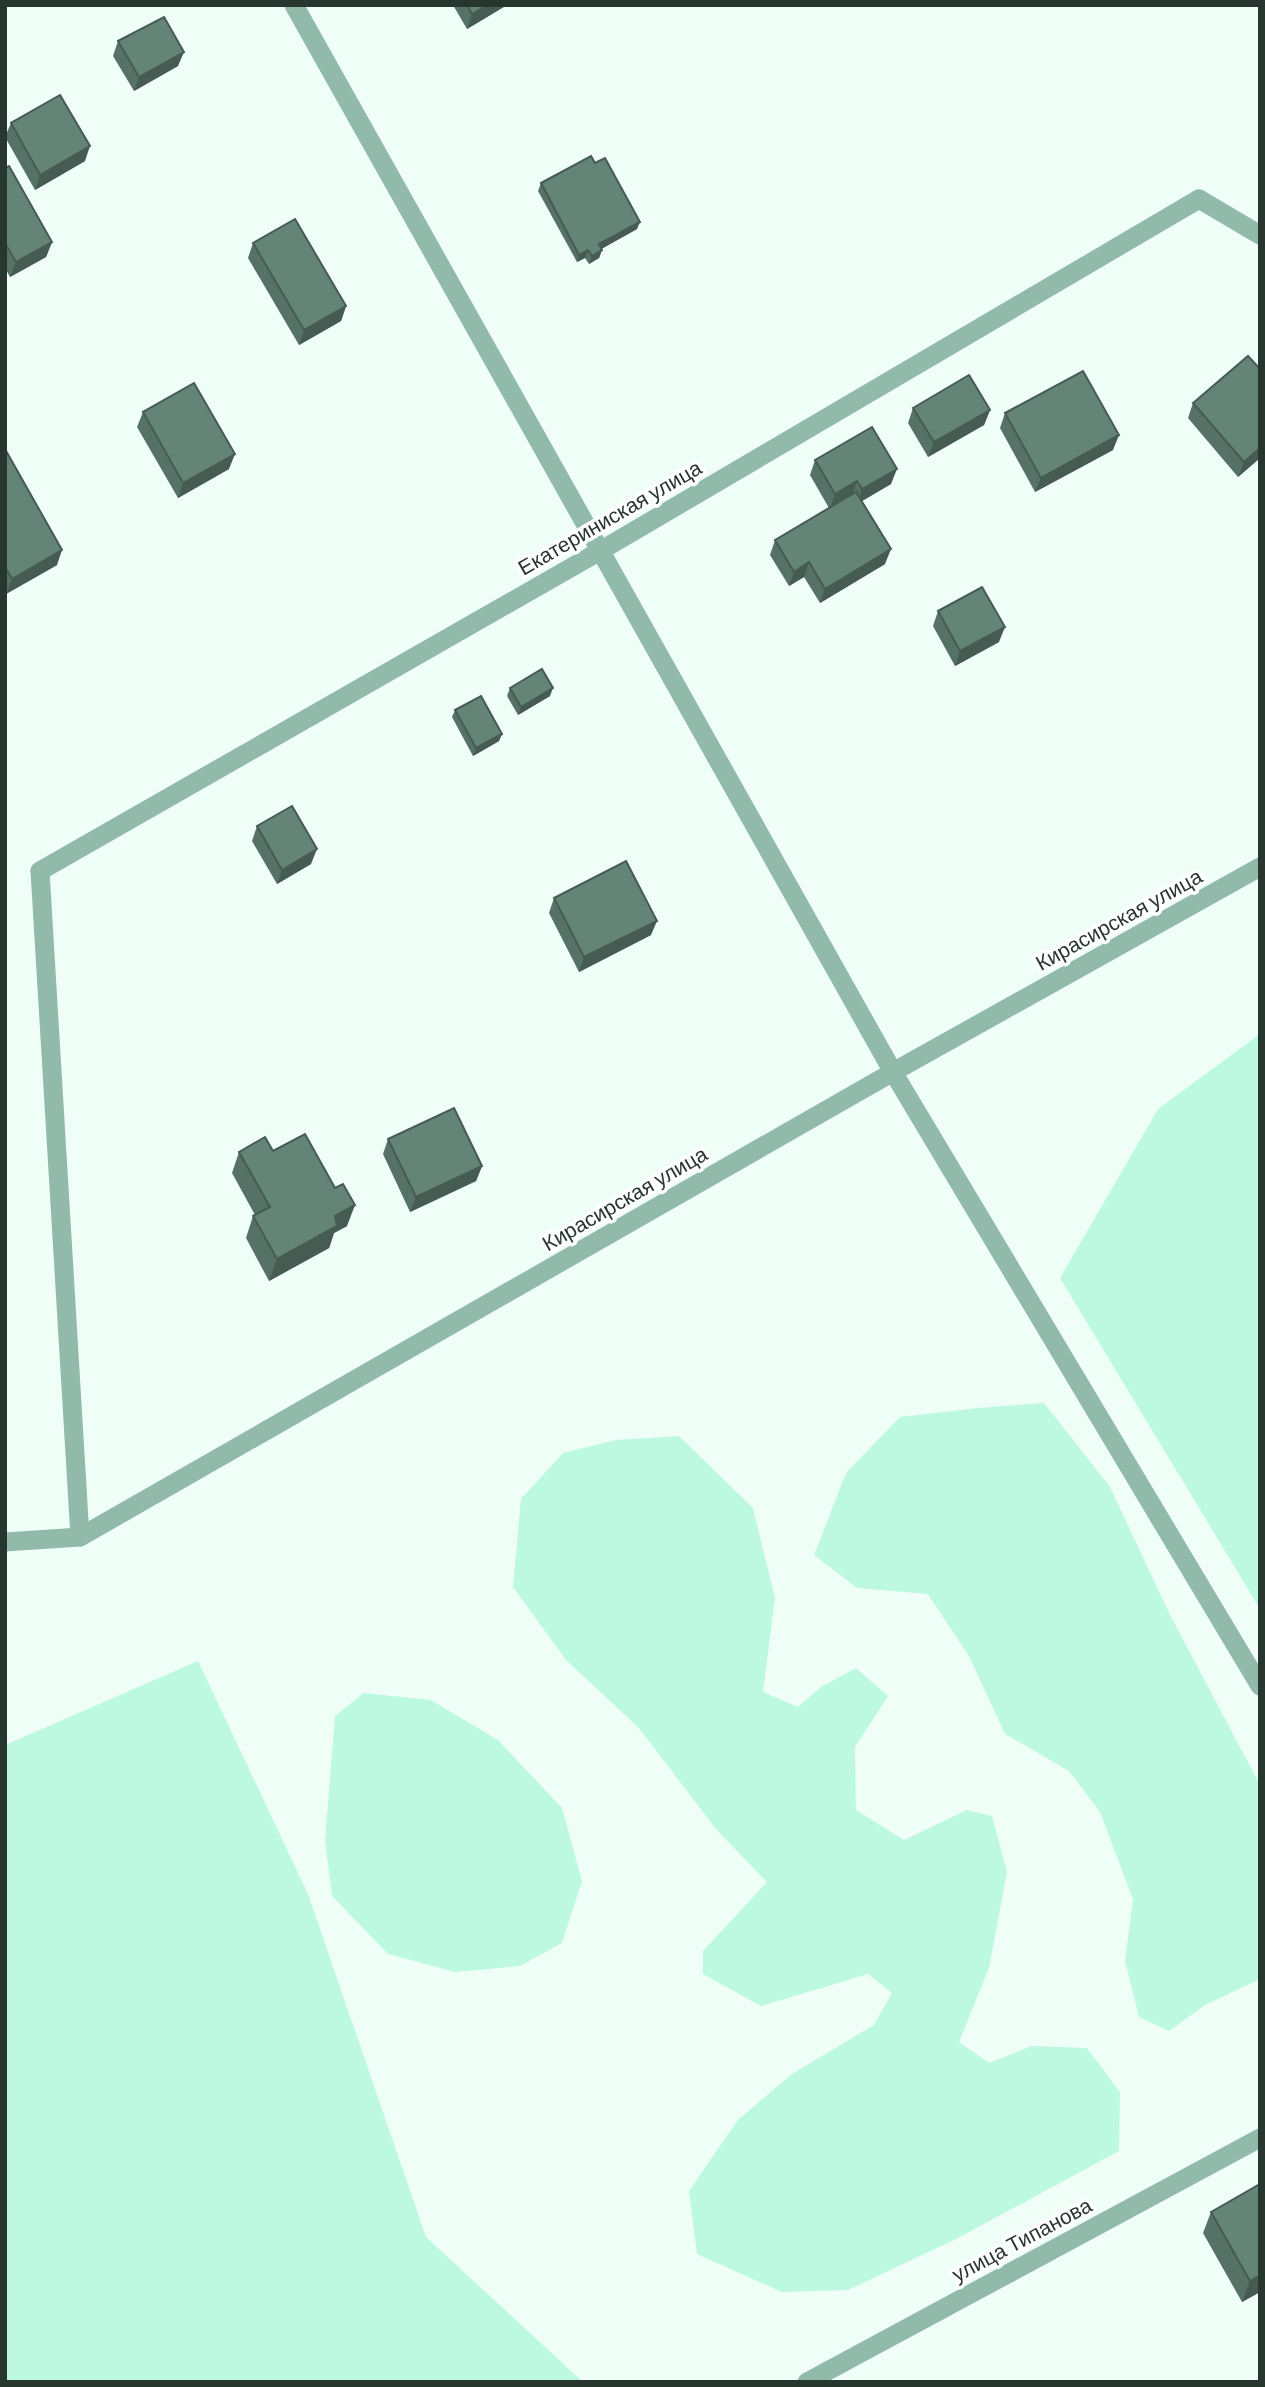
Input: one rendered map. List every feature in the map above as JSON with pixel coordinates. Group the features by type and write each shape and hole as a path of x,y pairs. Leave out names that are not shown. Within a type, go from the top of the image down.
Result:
{"street":[{"path":"294,5 893,1072 1260,1686"},
{"name":"Екатериниская улица","path":"80,1537 40,872 600,551 1199,199 1260,235"},
{"name":"Кирасирская улица","path":"5,1542 80,1537 893,1072 1260,867"},
{"name":"улица Типанова","path":"807,2382 1260,2138"}],"green space":[{"path":"1260,1034 1260,1609 1060,1278 1158,1109"},
{"path":"1044,1403 1110,1487 1170,1615 1260,1785 1260,1979 1205,2005 1169,2031 1139,2017 1125,1961 1133,1899 1100,1812 1069,1771 1005,1734 970,1658 928,1594 857,1588 814,1555 846,1473 900,1417"},
{"path":"679,1436 753,1508 775,1598 763,1692 798,1707 821,1687 856,1668 888,1696 855,1747 856,1810 904,1840 967,1810 992,1816 1007,1872 989,1968 959,2042 989,2063 1032,2046 1087,2048 1120,2092 1119,2151 958,2238 848,2290 782,2292 697,2254 689,2191 738,2120 792,2074 874,2025 892,1993 868,1974 761,2006 703,1974 703,1951 767,1882 716,1829 639,1728 566,1660 513,1587 521,1499 563,1453 616,1440"},
{"path":"198,1661 308,1894 426,2237 583,2382 5,2382 5,1745"},
{"path":"364,1693 431,1700 498,1740 562,1808 582,1881 562,1943 520,1966 455,1972 388,1954 332,1896 325,1841 335,1716"}],"building":[{"path":"467,5 487,5 472,14"},
{"path":"164,17 184,52 139,77 118,41"},
{"path":"60,95 90,146 40,175 11,123"},
{"path":"591,156 595,163 605,158 640,222 599,244 602,250 592,256 588,250 579,255 541,183"},
{"path":"9,166 52,242 16,262 5,243 5,168"},
{"path":"295,219 346,306 304,330 253,243"},
{"path":"1248,356 1260,369 1260,448 1244,462 1193,403"},
{"path":"1083,371 1119,435 1041,478 1005,413"},
{"path":"969,375 990,410 934,442 913,408"},
{"path":"194,383 235,454 183,483 143,412"},
{"path":"872,427 897,469 862,489 857,481 835,494 815,460"},
{"path":"5,449 62,550 12,579 5,567"},
{"path":"856,492 891,549 825,589 809,562 794,572 775,540"},
{"path":"982,587 1005,627 960,651 938,611"},
{"path":"542,669 553,688 521,707 510,688"},
{"path":"481,696 502,734 476,748 455,710"},
{"path":"292,806 317,849 282,870 257,826"},
{"path":"626,861 657,921 584,957 554,898"},
{"path":"454,1108 482,1166 416,1197 388,1139"},
{"path":"305,1134 335,1188 343,1184 355,1205 335,1216 337,1226 277,1259 253,1216 270,1207 239,1152 265,1137 273,1151"},
{"path":"1260,2184 1260,2275 1250,2281 1211,2212"}]}
